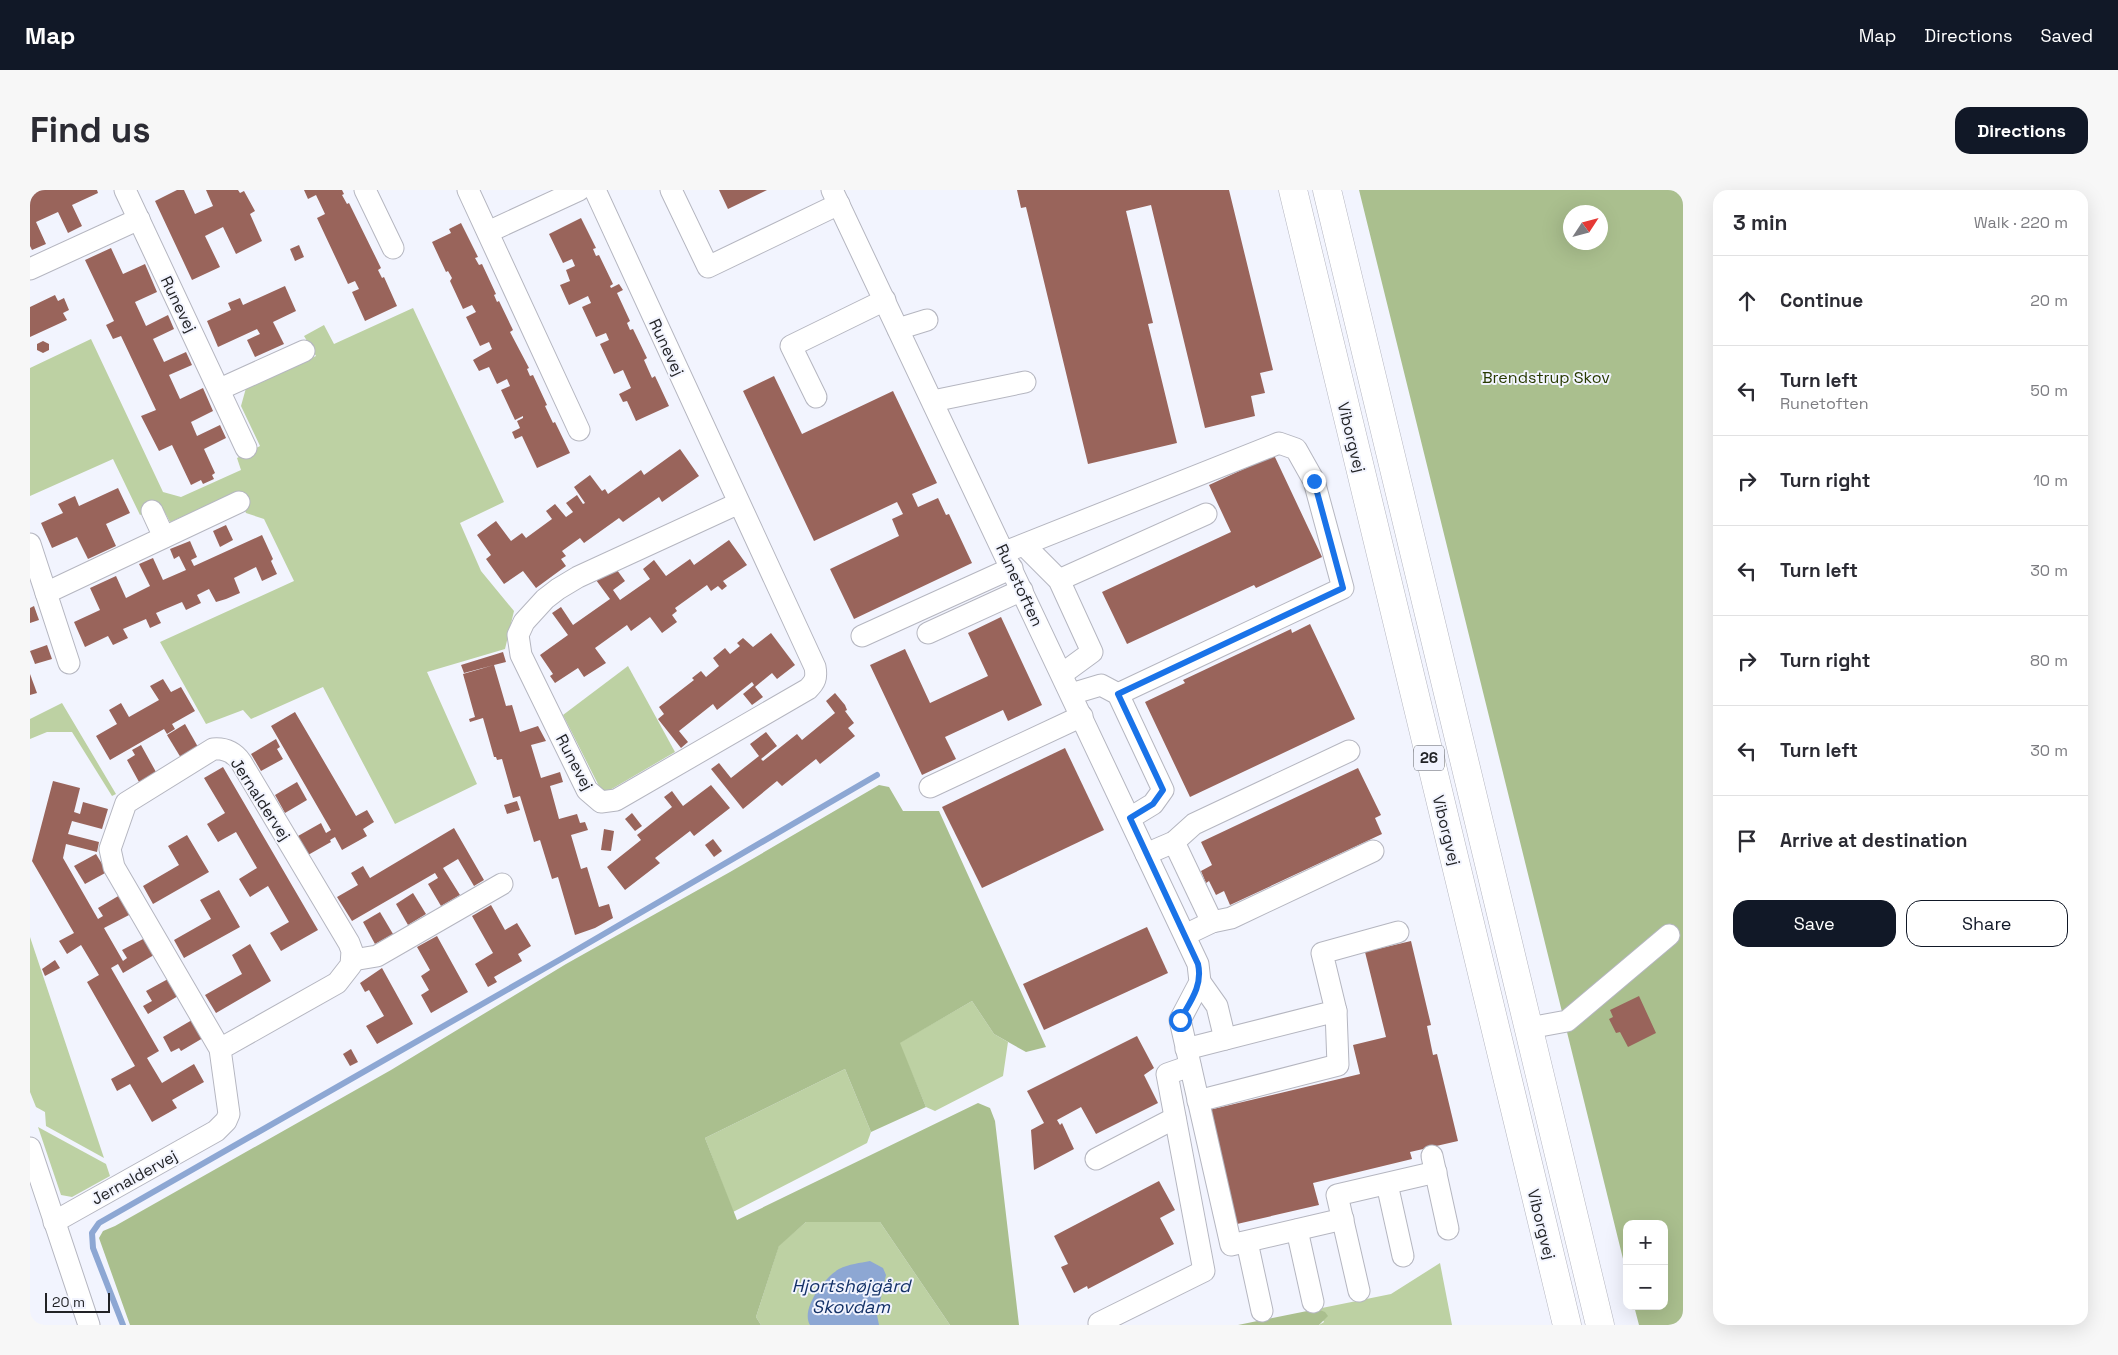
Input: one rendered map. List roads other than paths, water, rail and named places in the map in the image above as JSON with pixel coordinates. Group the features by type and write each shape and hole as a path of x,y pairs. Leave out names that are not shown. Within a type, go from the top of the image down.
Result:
{"main road":[{"name":"Viborgvej","path":"1293,190 1567,1325"},
{"name":"Viborgvej","path":"1327,190 1600,1325"}],"street":[{"name":"Runevej","path":"125,190 220,389 246,448"},
{"path":"365,190 393,248"},
{"path":"468,190 579,430"},
{"path":"488,232 579,190"},
{"name":"Runevej","path":"595,190 815,667 816,680 808,689 616,800 601,802 587,790 521,655 518,635 524,622 545,599 578,577 739,503"},
{"path":"671,190 708,267 836,197"},
{"name":"Runetoften","path":"836,197 933,401 1013,555 1022,590 1198,964 1200,982"},
{"path":"30,269 139,219"},
{"path":"816,397 791,346 885,300"},
{"path":"898,329 928,320"},
{"path":"220,389 304,351"},
{"path":"933,401 1025,382"},
{"path":"862,636 1013,555 1279,443 1296,449 1314,481 1343,588 1118,694"},
{"path":"46,593 238,502"},
{"path":"152,511 164,537"},
{"path":"1058,580 1206,514"},
{"path":"30,544 69,663"},
{"path":"1013,555 1058,580 1092,652 1062,674"},
{"path":"928,633 1022,590"},
{"path":"1071,694 1101,685 1118,694 1163,790 1153,804 1130,818"},
{"path":"930,787 1082,716"},
{"name":"Jernaldervej","path":"54,1222 222,1126 229,1114 220,1049 110,855 124,806 130,799 213,749 221,748 236,755 349,943 353,960"},
{"path":"1146,854 1174,842 1194,824 1349,751"},
{"path":"1174,842 1212,922"},
{"path":"1185,936 1212,922 1231,918 1373,851"},
{"path":"220,1049 337,983 348,971 353,960 377,956 502,884"},
{"path":"1198,1101 1338,1066 1336,1011 1322,953 1398,932"},
{"path":"1529,1028 1567,1021 1669,936"},
{"path":"1225,1039 1217,1006 1200,982 1180,1020 1230,1246 1343,1219"},
{"path":"1099,1323 1204,1271 1167,1074 1188,1058 1225,1039 1336,1011"},
{"path":"1096,1160 1175,1118"},
{"path":"30,1148 88,1325"},
{"path":"1359,1291 1337,1195 1387,1184 1434,1164 1448,1229"},
{"path":"1387,1184 1403,1256"},
{"path":"1297,1230 1313,1302"},
{"path":"1247,1242 1262,1310"}],"water":[{"name":"Hjortshøjgård Skovdam","path":"870,1261 883,1268 886,1275 877,1315 879,1325 810,1325 808,1311 811,1302 827,1279 843,1267"}],"waterway":[{"path":"123,1325 93,1248 92,1233 99,1223 561,959 877,775"}],"park label":[{"name":"Brendstrup Skov","path":"1546,377"}]}
